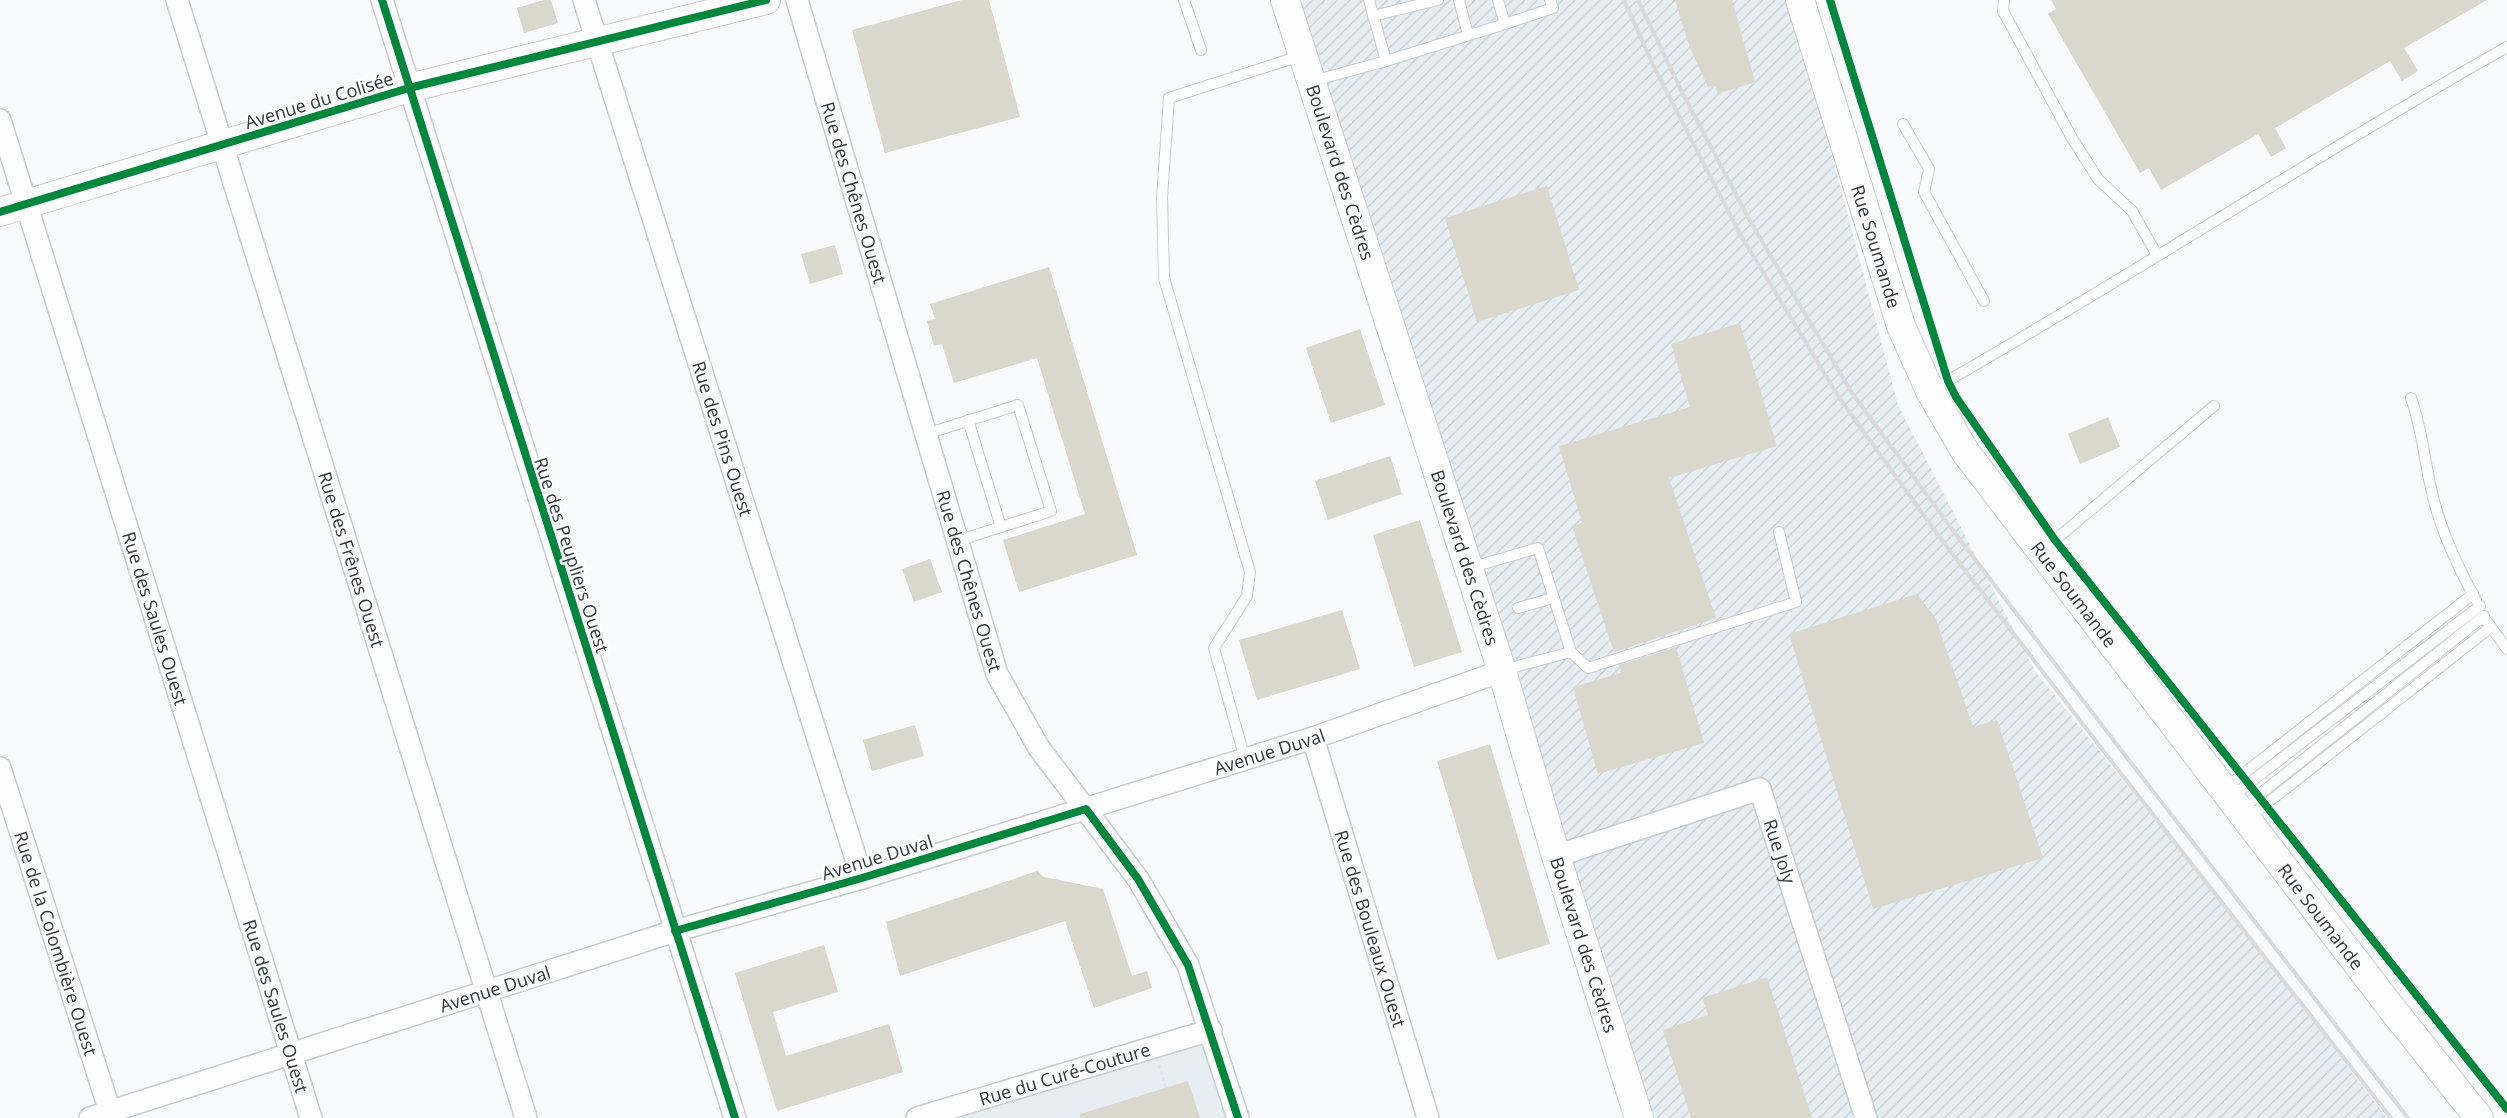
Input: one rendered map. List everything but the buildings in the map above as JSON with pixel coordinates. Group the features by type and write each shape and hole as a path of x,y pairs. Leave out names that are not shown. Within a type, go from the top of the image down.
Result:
{"street":[{"name":"Rue des Frênes Ouest","path":"177,0 526,1118"},
{"name":"Rue des Peupliers Ouest","path":"382,0 735,1118"},
{"name":"Rue des Pins Ouest","path":"584,0 862,878"},
{"name":"Avenue du Colisée","path":"12,208 409,88 766,0"},
{"name":"Rue des Chênes Ouest","path":"797,0 997,674 1039,748 1138,879 1188,965 1211,1030 1238,1118"},
{"name":"Boulevard des Cèdres","path":"1285,0 1502,671 1556,856 1640,1118"},
{"name":"Rue Soumande","path":"1800,0 1901,326 1930,391 1966,453 2389,1005 2479,1118"},
{"name":"Rue des Saules Ouest","path":"0,120 12,208 311,1118"},
{"name":"Avenue Duval","path":"90,1118 111,1114 290,1054 675,931 862,878 1313,738 1502,671"},
{"name":"Rue des Bouleaux Ouest","path":"1313,738 1428,1118"},
{"name":"Rue de la Colombière Ouest","path":"0,768 111,1114"},
{"name":"Rue Joly","path":"1556,856 1760,789 1866,1118"},
{"name":"Rue du Curé-Couture","path":"917,1118 1211,1030"}],"lane":[{"path":"1184,0 1200,50"},
{"path":"1369,0 1386,61"},
{"path":"1373,16 1438,0"},
{"path":"1460,0 1468,35"},
{"path":"1498,0 1505,24"},
{"path":"1312,82 1386,61 1553,8 1550,0"},
{"path":"2004,0 2003,11 2072,138 2098,179 2132,211 2157,255"},
{"path":"1930,391 2394,110 2507,47"},
{"path":"1245,758 1214,648 1247,596 1250,572 1164,278 1162,197 1169,98 1303,55"},
{"path":"1903,124 1929,169 1924,192 1984,301"},
{"path":"2411,398 2420,422 2423,455 2436,508 2453,554 2491,627 2507,649"},
{"path":"926,434 1018,405 1051,511 958,541"},
{"path":"2042,551 2214,406"},
{"path":"968,420 1001,527"},
{"path":"1469,568 1538,548 1571,652 1588,668 1796,602 1779,532"},
{"path":"2235,804 2473,594"},
{"path":"1518,608 1553,598"},
{"path":"2235,804 2482,611"},
{"path":"2235,804 2482,611"},
{"path":"2235,804 2491,627"},
{"path":"1502,671 1571,652"}],"shaded area":[{"path":"1285,0 1791,0 1898,405 2035,671 2236,921 2387,1118 1643,1118"},
{"path":"1211,1030 1238,1118 917,1118"}],"railway":[{"path":"1624,0 1654,67 1740,234 1840,399 1941,539 2115,766 2391,1118"},
{"path":"1638,0 1682,92 1750,221 1852,393 1954,532 2128,759 2408,1118"}],"cycle path":[{"path":"382,0 735,1118"},
{"path":"0,212 409,88 766,0"},
{"path":"1830,0 1948,381 1956,397 2055,540 2507,1109"},
{"path":"675,931 862,878 1086,809 1138,879 1188,965 1238,1118"}]}
